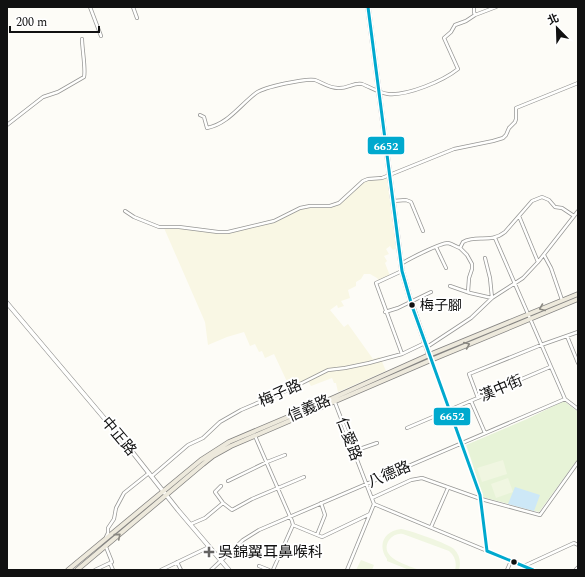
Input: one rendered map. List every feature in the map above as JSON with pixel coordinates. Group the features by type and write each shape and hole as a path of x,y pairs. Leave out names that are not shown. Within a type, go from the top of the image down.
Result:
{"main road":[{"path":"368,7 400,264 411,303 430,357"},
{"name":"信義路","path":"68,570 165,493 214,456 231,446 254,434 527,314 578,294"},
{"name":"信義路","path":"430,357 578,299"},
{"name":"信義路","path":"77,570 165,493"},
{"path":"89,553 92,557"}],"street":[{"path":"90,7 101,36"},
{"path":"134,7 137,18"},
{"path":"474,7 475,15"},
{"path":"200,115 204,117 207,128 213,127 224,121 254,94 263,88 303,80 316,80 326,86 340,89 359,83 387,94 421,89 458,70 458,67 444,38 451,32 455,25 496,7"},
{"path":"7,125 43,97 58,92 84,76 85,72 82,39"},
{"path":"125,211 134,217 159,227 184,227 228,232 274,221 300,208 310,206 330,206 344,199 363,181 368,179 382,178 454,149 493,142 503,138 515,122 516,108 578,83"},
{"path":"460,248 463,242 469,239 495,238 505,232 532,201 544,196 556,207 562,208 574,216"},
{"path":"393,201 406,200 411,202 423,231"},
{"name":"梅子路","path":"152,476 188,445 202,438 220,422 241,410 288,390 328,370 369,363 402,354 426,345 471,318 492,298 515,284 538,262 578,212"},
{"path":"518,216 538,262"},
{"path":"495,238 540,345 565,399 578,409"},
{"path":"400,264 410,258 447,243 460,248 467,255 472,264 468,292"},
{"path":"436,247 446,268"},
{"path":"544,255 551,268 562,300"},
{"path":"450,286 492,298 490,278 485,258"},
{"path":"402,271 376,283 385,312 402,354"},
{"path":"385,312 411,303 431,292"},
{"name":"中正路","path":"7,303 229,570"},
{"path":"478,398 469,374 540,345 578,332"},
{"path":"567,336 578,363"},
{"path":"430,357 481,499 487,551"},
{"name":"漢中街","path":"407,428 550,366"},
{"name":"八德路","path":"211,570 243,540 259,530 565,399"},
{"name":"仁愛路","path":"334,400 374,504"},
{"path":"471,401 485,433"},
{"path":"254,434 293,525 274,570"},
{"path":"354,451 377,442"},
{"path":"228,481 285,455"},
{"path":"372,498 411,480 422,478 481,499 540,515 578,462"},
{"path":"104,540 108,533 108,528 114,519 116,508 124,493 149,472"},
{"path":"221,486 215,492 223,503 232,510 278,487 304,477"},
{"path":"431,527 448,488"},
{"path":"191,524 205,518 223,503"},
{"path":"317,535 325,515 321,503"},
{"path":"347,570 374,504 533,570"},
{"path":"293,525 322,537 371,514"},
{"path":"523,566 574,543 578,545"},
{"path":"105,546 113,570"},
{"path":"161,570 209,547"},
{"path":"507,570 511,561"},
{"path":"177,562 181,570"},
{"path":"95,570 111,563"},
{"path":"259,566 269,570"}],"shaded area":[{"path":"390,174 397,248 393,250 390,246 386,249 389,254 384,256 387,261 385,263 390,276 379,281 370,274 364,274 361,279 356,282 356,286 348,290 350,298 341,301 344,306 338,308 337,305 330,310 344,327 348,324 373,359 380,357 386,371 338,392 336,383 334,383 332,378 311,386 308,381 290,388 274,354 265,358 262,351 259,352 255,344 250,346 244,332 208,345 205,322 164,228 179,227 228,232 274,221 300,208 310,206 330,206 339,203 363,181 382,178"}],"green space":[{"path":"564,401 578,412 578,459 539,512 482,497 466,445 527,419"},
{"path":"503,460 507,474 482,482 477,468"},
{"path":"508,478 513,492 496,498 491,484"},
{"path":"401,529 445,544 454,549 460,559 459,570 455,570 455,560 449,551 403,534 397,534 389,540 387,552 395,560 419,570 409,570 387,561 383,549 384,540 390,533"},
{"path":"361,560 374,565 372,570 356,570"}],"water":[{"path":"515,487 540,495 534,511 508,504"}],"transit line":[{"name":"6652","path":"368,7 402,271 412,306 480,495 487,551"},
{"name":"6652","path":"487,551 533,570"}],"place":[{"name":"梅子腳","path":"412,305"},
{"name":"吳錦翼耳鼻喉科","path":"209,552"}]}
